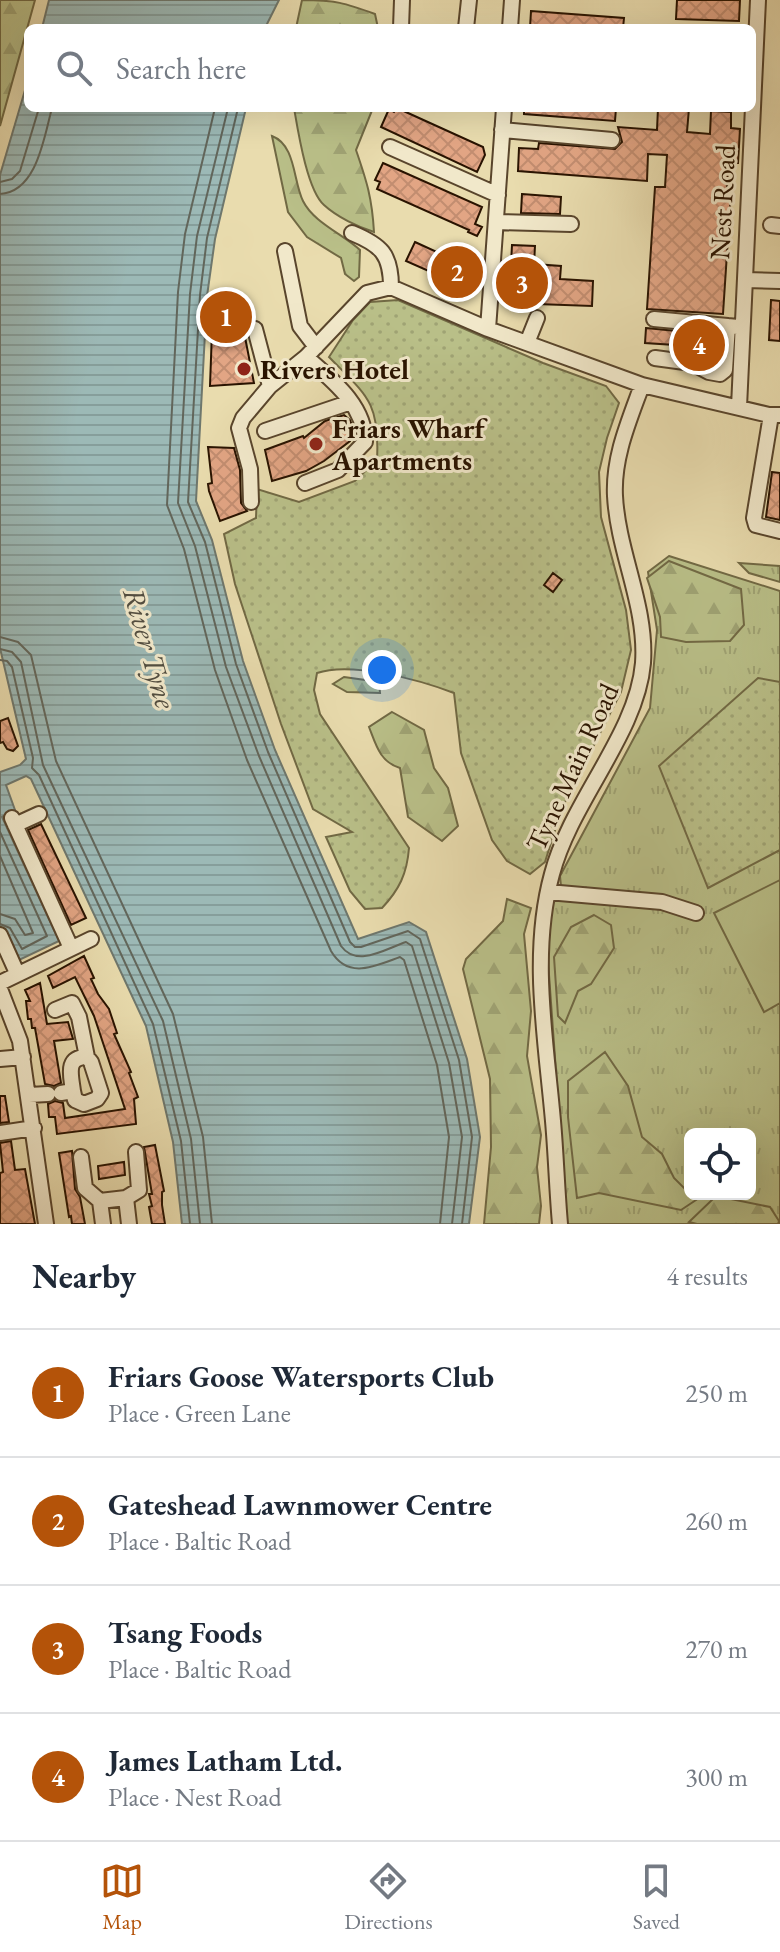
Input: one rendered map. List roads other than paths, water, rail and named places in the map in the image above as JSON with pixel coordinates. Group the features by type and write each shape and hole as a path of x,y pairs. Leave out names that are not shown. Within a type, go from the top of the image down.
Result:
{"street":[{"path":"401,24 402,0"},
{"path":"466,24 469,0"},
{"path":"510,24 512,0"},
{"name":"Nest Road","path":"756,34 758,0"},
{"path":"488,329 504,112"},
{"name":"Nest Road","path":"739,407 735,326 745,280 752,112"},
{"path":"502,130 612,140"},
{"path":"390,147 498,195"},
{"path":"496,222 571,224"},
{"path":"352,233 379,247 391,271 391,287"},
{"path":"285,251 300,326 311,352 351,402 365,429 365,442 338,470 305,483"},
{"path":"745,280 780,281"},
{"path":"251,502 250,469 239,428 243,418 270,386 311,352 367,293 391,287 488,329 642,385 776,415 754,518 761,528 780,531"},
{"path":"527,343 537,318"},
{"path":"654,319 735,326 725,370 720,374 692,363 655,358"},
{"path":"255,329 270,386"},
{"name":"Tyne Main Road","path":"560,1224 541,935 548,892 569,825 629,716 639,688 643,637 618,518 615,487 619,453 642,385"},
{"path":"265,431 351,402"},
{"path":"39,814 14,821 71,948"},
{"path":"548,892 662,902 696,913"},
{"path":"0,935 17,973"},
{"path":"46,1224 23,1057 17,1030 0,986 17,973 91,939"},
{"path":"29,1095 61,1093 84,1104 97,1099 101,1093 72,1003 55,1010"},
{"path":"0,1059 23,1057"},
{"path":"61,1093 74,1059 87,1057"},
{"path":"0,1133 34,1128"},
{"path":"100,1201 126,1198 139,1190 136,1152"},
{"path":"81,1157 85,1188 100,1201 103,1224"},
{"path":"126,1198 129,1224"}],"water":[{"path":"49,0 279,0 267,24 43,24"},
{"name":"River Tyne","path":"24,94 24,112 245,112 215,239 207,296 196,501 212,540 243,661 275,750 358,939 409,922 426,932 467,1059 480,1137 469,1224 182,1224 173,1142 146,1026 31,779 26,776 6,785 15,810 2,817 59,941 17,961 0,925 0,772 20,765 26,759 0,648 0,175"}],"place":[{"name":"Gateshead Lawnmower Centre","path":"457,272"},
{"name":"Tsang Foods","path":"522,283"},
{"name":"Friars Goose Watersports Club","path":"226,317"},
{"name":"James Latham Ltd.","path":"699,345"},
{"name":"Rivers Hotel","path":"244,369"},
{"name":"Friars Wharf Apartments","path":"316,444"}]}
